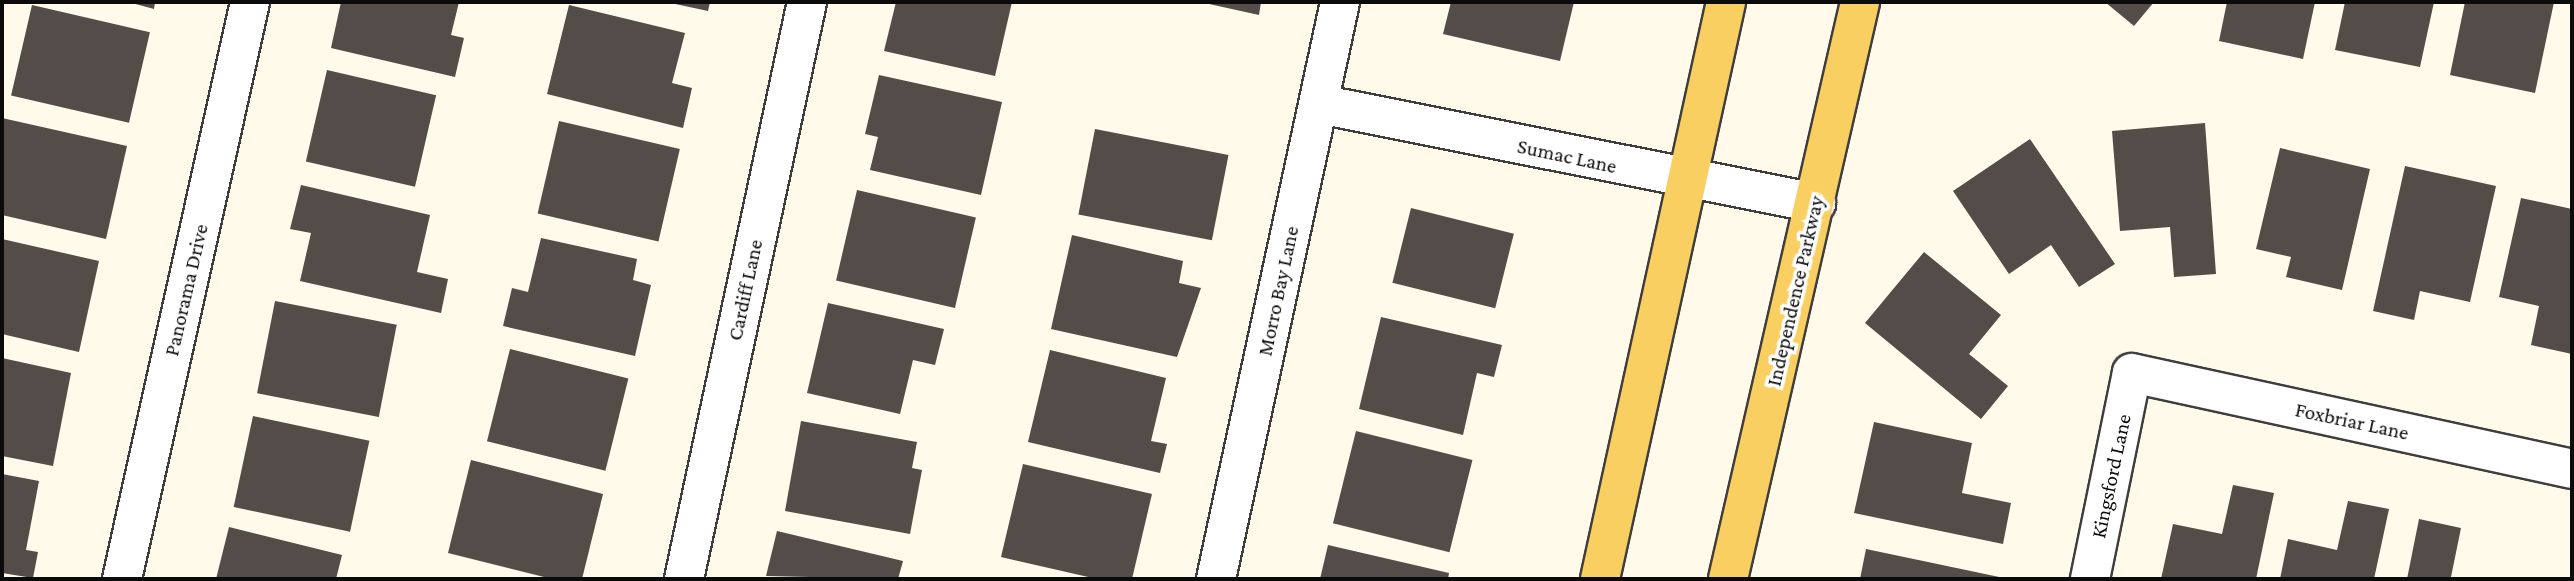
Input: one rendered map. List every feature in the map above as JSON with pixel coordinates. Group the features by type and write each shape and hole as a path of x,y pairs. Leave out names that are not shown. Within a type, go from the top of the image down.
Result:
{"main road":[{"path":"1600,579 1726,2"},
{"name":"Independence Parkway","path":"1728,579 1860,2"}],"street":[{"name":"Panorama Drive","path":"122,579 250,2"},
{"name":"Cardiff Lane","path":"684,579 807,2"},
{"name":"Morro Bay Lane","path":"1216,579 1340,2"},
{"name":"Sumac Lane","path":"1319,104 1687,182 1816,203"},
{"name":"Foxbriar Lane","path":"2132,373 2572,469"},
{"name":"Kingsford Lane","path":"2090,579 2132,373"}],"building":[{"path":"128,2 155,2 154,9"},
{"path":"341,2 459,2 451,35 464,38 455,77 331,48"},
{"path":"666,2 710,2 708,11"},
{"path":"896,2 1012,2 995,76 884,51"},
{"path":"1200,2 1261,2 1259,15"},
{"path":"1451,2 1574,2 1560,61 1443,34"},
{"path":"2105,2 2154,2 2134,26"},
{"path":"2227,2 2315,2 2303,59 2219,41"},
{"path":"2345,2 2434,2 2420,67 2335,50"},
{"path":"2465,2 2554,2 2535,93 2450,75"},
{"path":"32,5 150,32 129,123 11,96"},
{"path":"569,5 685,33 672,83 692,88 683,128 547,94"},
{"path":"327,70 436,95 415,187 306,162"},
{"path":"879,75 1002,102 981,195 870,170 878,137 865,134"},
{"path":"2,118 127,146 106,239 2,215"},
{"path":"559,121 680,149 658,241 538,214"},
{"path":"2205,123 2216,274 2174,277 2170,227 2120,231 2112,131"},
{"path":"1095,129 1229,155 1212,240 1078,214"},
{"path":"2030,139 2115,264 2079,287 2051,245 2009,274 1953,191"},
{"path":"2280,148 2370,169 2342,290 2286,277 2291,257 2256,249"},
{"path":"2405,166 2496,186 2470,302 2420,291 2414,320 2373,311"},
{"path":"301,185 430,215 417,272 448,279 441,313 300,281 311,233 290,229"},
{"path":"857,190 976,217 955,308 836,281"},
{"path":"2521,198 2572,209 2572,354 2531,345 2539,306 2499,297"},
{"path":"1411,208 1514,234 1495,308 1392,283"},
{"path":"1072,235 1183,261 1179,283 1201,288 1177,357 1051,329"},
{"path":"541,238 637,259 633,280 651,285 635,356 503,326 512,288 528,292"},
{"path":"2,239 99,261 79,352 2,334"},
{"path":"1924,252 2001,315 1969,354 2008,386 1981,419 1865,323"},
{"path":"275,301 397,325 379,417 257,393"},
{"path":"828,303 944,329 935,365 913,360 900,414 807,393"},
{"path":"1381,317 1502,345 1494,377 1477,373 1463,435 1359,409"},
{"path":"510,349 628,379 605,471 487,441"},
{"path":"1050,350 1166,378 1151,441 1167,444 1160,473 1028,442"},
{"path":"2,358 71,373 53,466 2,456"},
{"path":"253,416 369,441 350,532 234,507"},
{"path":"801,421 917,442 912,468 922,470 910,534 785,511"},
{"path":"1874,422 1972,443 1962,493 2011,503 2003,544 1854,513"},
{"path":"1356,431 1472,460 1449,552 1333,523"},
{"path":"471,460 603,494 582,579 552,579 448,553"},
{"path":"1023,464 1152,494 1132,579 1097,579 1001,557"},
{"path":"2,474 39,481 26,550 38,552 33,578 2,573"},
{"path":"2233,485 2274,493 2256,579 2161,579 2173,524 2222,534"},
{"path":"2348,501 2389,509 2374,579 2280,579 2288,539 2337,550"},
{"path":"2419,519 2461,528 2451,577 2458,579 2407,579"},
{"path":"229,527 342,555 336,579 216,579"},
{"path":"777,531 903,561 898,579 766,576"},
{"path":"1328,545 1449,573 1448,579 1320,579"},
{"path":"1866,549 2004,578 2004,579 1860,579"}]}
